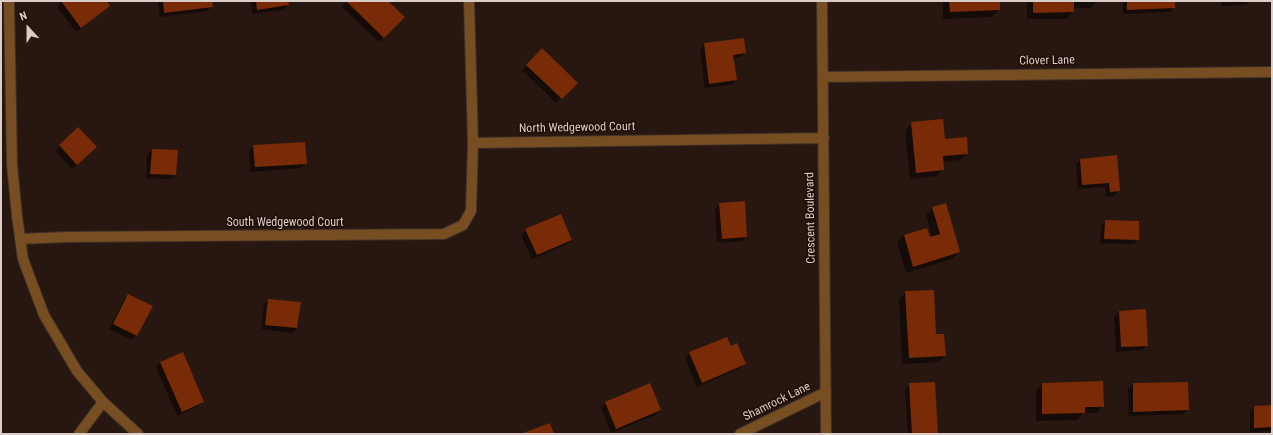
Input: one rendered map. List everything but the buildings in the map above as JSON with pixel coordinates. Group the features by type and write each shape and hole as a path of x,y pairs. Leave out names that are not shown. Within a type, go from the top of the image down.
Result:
{"street":[{"path":"9,1 12,165 23,259 44,315 77,371 103,402 138,434"},
{"path":"469,1 473,143"},
{"name":"Crescent Boulevard","path":"822,1 826,434"},
{"name":"Clover Lane","path":"823,77 1272,72"},
{"name":"North Wedgewood Court","path":"473,143 824,138"},
{"name":"South Wedgewood Court","path":"20,239 74,237 444,234 463,225 471,210 473,143"},
{"name":"Shamrock Lane","path":"740,434 826,392"},
{"path":"79,434 103,402"}]}
